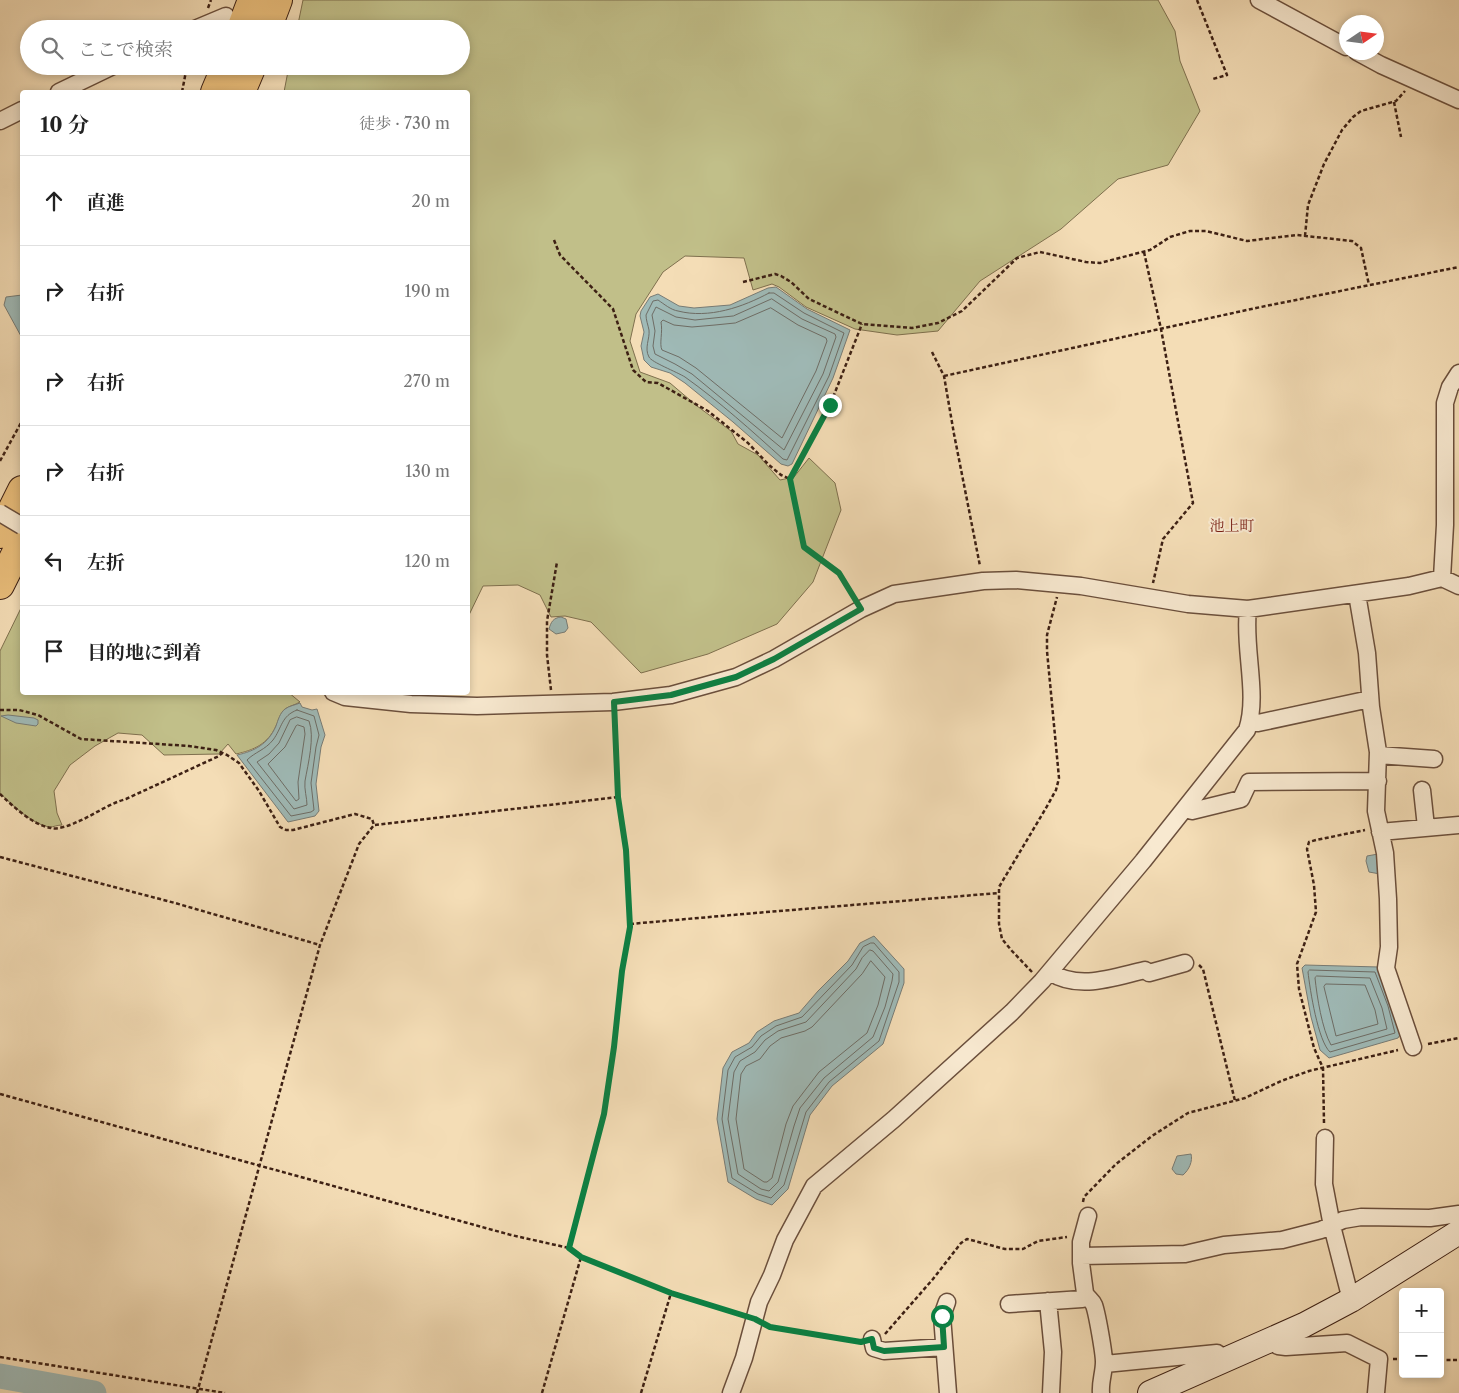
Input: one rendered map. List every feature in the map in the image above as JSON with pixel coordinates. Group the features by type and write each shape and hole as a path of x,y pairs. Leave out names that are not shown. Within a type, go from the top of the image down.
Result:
{"highway":[{"path":"236,20 252,0"},
{"path":"270,20 278,0"},
{"path":"216,90 222,75"},
{"path":"242,90 248,75"},
{"path":"0,534 20,494"},
{"path":"0,585 20,545"}],"street":[{"path":"1259,0 1339,43"},
{"path":"1373,60 1459,100"},
{"path":"63,90 94,75"},
{"path":"0,121 20,111"},
{"path":"1442,578 1452,525 1452,436 1445,403 1450,386 1459,373"},
{"path":"0,513 20,525"},
{"path":"340,695 411,704 477,706 614,702 671,695 736,677 774,659 861,609 894,594 983,581 1016,580 1061,584 1188,604 1248,609 1409,586 1442,578 1459,586"},
{"path":"1357,594 1367,653 1370,699 1378,756 1376,811 1385,852 1388,899 1386,968 1413,1047"},
{"path":"731,1393 744,1358 759,1302 772,1276 785,1240 814,1186 894,1119 1012,1012 1046,977 1186,809 1247,730 1250,722 1251,686 1246,626 1248,609"},
{"path":"1250,722 1258,723 1370,699"},
{"path":"1378,756 1434,759"},
{"path":"1186,809 1192,811 1241,799 1249,782 1378,781"},
{"path":"1422,790 1426,827"},
{"path":"1380,830 1459,825"},
{"path":"1046,977 1088,983 1146,970 1149,973 1185,963"},
{"path":"1325,1138 1324,1184 1332,1226 1351,1300"},
{"path":"1085,1210 1081,1256 1086,1297 1094,1304 1105,1364 1100,1384 1101,1393"},
{"path":"1081,1256 1185,1254 1224,1244 1282,1240 1321,1230 1343,1220 1361,1218 1430,1218 1459,1214"},
{"path":"1150,1393 1304,1325 1351,1300 1459,1232"},
{"path":"1009,1304 1082,1299 1086,1297"},
{"path":"1048,1301 1053,1352 1051,1393"},
{"path":"947,1302 942,1316 948,1393"},
{"path":"872,1339 874,1348 884,1351 944,1347"},
{"path":"1273,1339 1278,1346 1286,1347 1347,1343 1364,1350 1379,1359 1376,1393"},
{"path":"1105,1364 1217,1353 1226,1360"}],"path":[{"path":"1197,0 1227,75 1213,79"},
{"path":"182,90 185,75"},
{"path":"1305,236 1308,205 1324,164 1342,130 1361,111 1394,102 1414,80"},
{"path":"1394,102 1401,137"},
{"path":"743,282 775,274 791,282 809,299 862,324 912,328 938,323 962,311 1017,258 1027,254 1040,252 1086,262 1100,263 1144,252 1170,237 1190,231 1206,231 1247,241 1297,235 1352,242 1361,248 1369,285"},
{"path":"554,240 560,255 613,309 633,370 646,382 658,383 708,411 748,443 781,476 790,479"},
{"path":"1144,252 1161,328 1194,504 1163,539 1151,597"},
{"path":"944,376 1161,328 1459,267"},
{"path":"861,609 839,573 804,547 790,479 830,405 862,324"},
{"path":"932,352 944,376 983,581"},
{"path":"0,461 20,425"},
{"path":"551,704 547,654 547,621 557,562"},
{"path":"1046,977 1012,951 1002,939 999,924 999,887 1056,790 1059,778 1047,635 1061,584"},
{"path":"569,1248 604,1114 614,1047 622,971 630,924 626,850 618,797 614,702"},
{"path":"0,710 19,710 38,715 81,740 189,746 222,753 239,764 259,791 280,827 286,830 293,830 355,814 372,819 374,825"},
{"path":"0,794 15,808 34,821 52,829 77,822 115,802 126,799 222,753"},
{"path":"198,1392 320,945 359,844 374,825 618,797"},
{"path":"1325,1138 1323,1068 1314,1048 1299,989 1297,964 1316,912 1314,885 1307,849 1309,842 1316,840 1380,830"},
{"path":"0,857 175,902 320,945"},
{"path":"630,924 999,893"},
{"path":"1185,963 1198,964 1203,969 1235,1101"},
{"path":"1085,1210 1084,1197 1116,1164 1152,1136 1188,1113 1246,1098 1280,1081 1323,1068 1459,1038"},
{"path":"0,1094 511,1235 569,1248 581,1257 671,1293 755,1319 770,1327 861,1342 882,1336 892,1327 961,1243 967,1240 1005,1248 1023,1249 1038,1241 1071,1237"},
{"path":"542,1393 581,1257"},
{"path":"641,1393 671,1293"},
{"path":"0,1357 225,1393"},
{"path":"1444,1360 1459,1360"}],"shaded area":[{"path":"303,0 1158,0 1175,31 1180,61 1200,111 1168,165 1118,179 1061,229 980,281 938,331 897,335 855,329 806,307 772,284 753,290 744,258 685,256 663,272 636,314 630,341 640,372 670,383 731,431 738,444 758,455 780,480 794,477 809,458 835,483 841,510 813,582 777,624 708,654 641,673 591,622 565,616 551,617 540,595 518,585 483,586 470,613 470,90 284,90 287,75 470,75 470,20 299,20"},
{"path":"20,610 20,695 292,695 300,702 283,711 273,732 265,742 236,754 228,744 219,754 164,755 142,735 118,733 95,746 70,765 54,791 57,813 62,825 50,827 37,822 23,813 0,793 0,651"}],"water":[{"path":"776,287 807,309 850,330 833,378 792,464 788,466 781,464 685,383 670,373 651,367 644,360 641,346 644,332 640,316 650,297 658,294 679,306 694,308 730,305 768,288"},
{"path":"20,295 20,334 4,305 6,297"},
{"path":"556,618 566,619 568,628 565,632 556,634 549,629"},
{"path":"300,703 302,707 312,710 317,709 325,735 321,747 316,784 319,811 315,816 288,822 237,755 255,749 265,742 273,732 283,711"},
{"path":"1,716 34,718 38,720 38,724 36,726 16,723"},
{"path":"1378,854 1380,874 1369,872 1366,861 1367,856"},
{"path":"874,936 904,969 904,983 883,1044 832,1086 810,1115 788,1189 772,1205 756,1199 728,1182 717,1119 723,1068 732,1052 749,1043 757,1032 774,1021 799,1013 848,961 860,943"},
{"path":"1305,965 1379,967 1401,1033 1398,1038 1329,1058 1320,1050 1311,1017 1302,968"},
{"path":"1191,1154 1191,1162 1187,1171 1183,1175 1176,1174 1172,1169 1177,1156"}],"waterway":[{"path":"0,1376 94,1393"}],"district":[{"name":"池上町","path":"1232,526"}],"route":[{"path":"830,405 790,479 804,547 839,573 861,609 774,659 736,677 671,695 614,702 618,797 626,850 630,897 630,927 622,971 614,1047 604,1114 569,1248 581,1257 671,1293 755,1319 761,1324 770,1327 861,1342 872,1339 874,1348 884,1351 944,1347 942,1316"}]}
